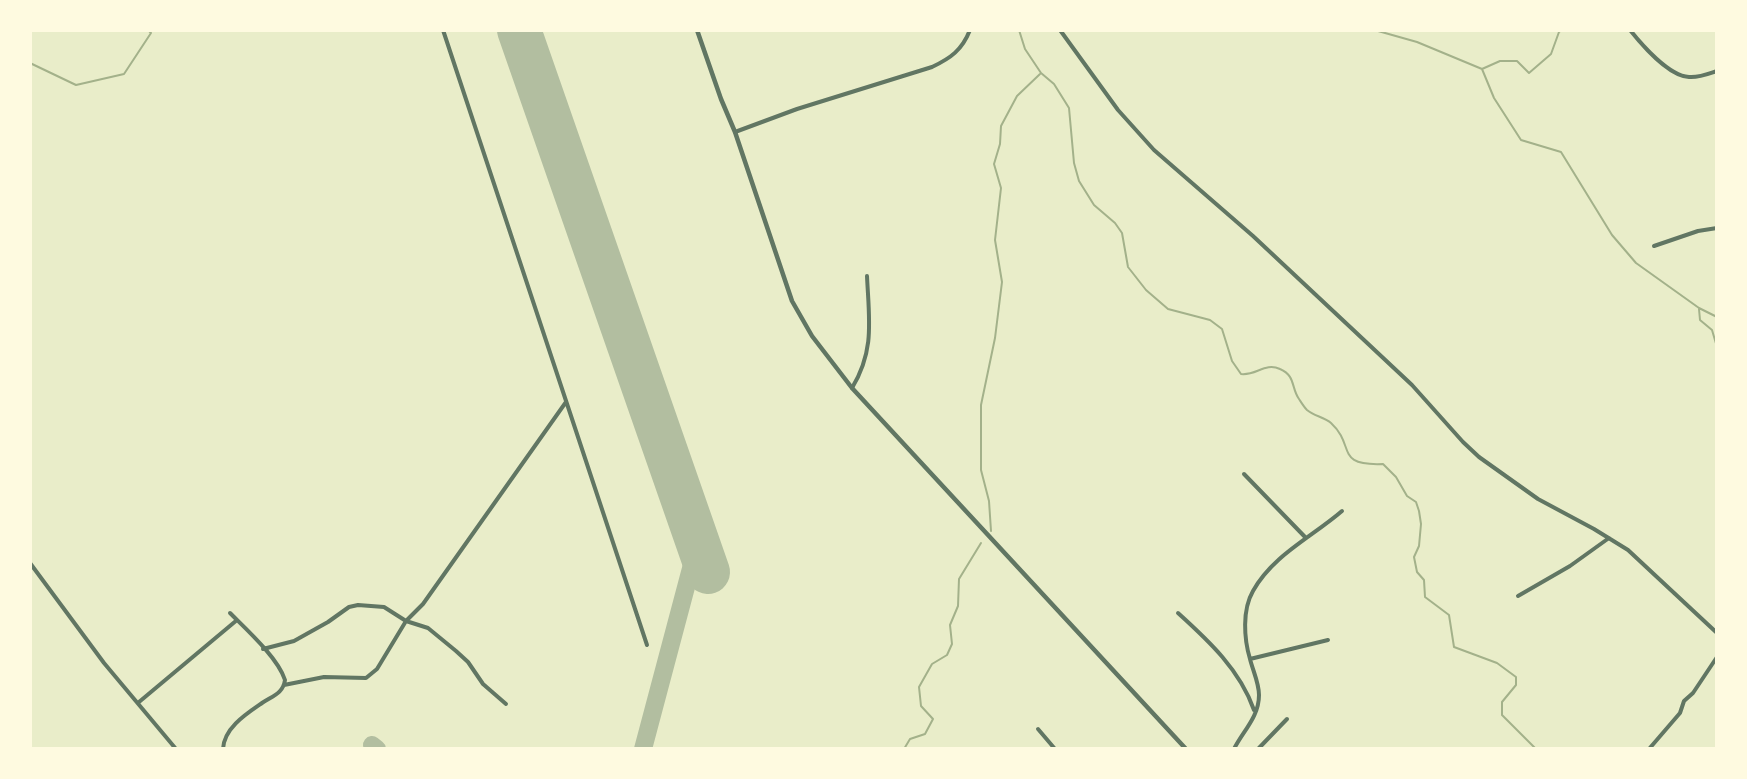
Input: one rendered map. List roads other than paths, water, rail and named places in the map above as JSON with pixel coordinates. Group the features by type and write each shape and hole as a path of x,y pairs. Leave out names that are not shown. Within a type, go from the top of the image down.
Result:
{"street":[{"path":"443,30 647,645"},
{"path":"697,30 735,132 792,301 812,336 852,388 1186,749"},
{"path":"735,132 796,109 933,67 953,56 964,44 970,30"},
{"path":"1060,30 1111,101 1154,150 1253,236 1412,385 1463,442 1494,469 1538,499 1629,550 1717,633"},
{"path":"1630,30 1661,62 1683,76 1692,78 1717,71"},
{"path":"1654,246 1698,231 1717,228"},
{"path":"852,388 862,372 867,350 869,330 867,276"},
{"path":"284,685 324,677 366,678 377,669 406,621 423,604 567,401"},
{"path":"1244,474 1306,538"},
{"path":"1234,749 1252,721 1258,694 1245,622 1251,594 1271,567 1342,511"},
{"path":"1518,596 1570,566 1610,538"},
{"path":"30,563 104,663 139,702 176,749"},
{"path":"263,649 294,641 349,607 358,605 384,607 406,621 428,628 468,662 483,684 506,704"},
{"path":"223,749 224,736 264,701 273,697 284,685 285,680 282,671 230,613"},
{"path":"1178,613 1231,666 1248,692 1255,712"},
{"path":"139,702 237,620"},
{"path":"1250,659 1328,640"},
{"path":"1649,749 1680,713 1684,701 1694,693 1717,657"},
{"path":"1258,749 1287,719"},
{"path":"1038,729 1055,749"}],"waterway":[{"path":"30,63 76,85 124,74 151,33 148,30"},
{"path":"1019,30 1025,49 1041,73 1054,84 1069,108 1074,163 1079,181 1094,205 1115,223 1122,233 1128,267 1146,290 1168,309 1210,320 1222,329 1232,361 1241,374 1270,367 1285,372 1289,375 1305,407 1331,423 1343,439 1352,458 1368,464 1383,464 1396,477 1407,496 1416,502 1419,511 1421,524 1419,546 1414,557 1417,572 1424,580 1425,597 1449,615 1454,647 1497,663 1516,677 1516,685 1502,702 1502,715 1536,749"},
{"path":"1346,30 1378,31 1417,42 1482,69 1494,98 1521,140 1561,152 1612,235 1636,263 1699,308 1717,317"},
{"path":"1482,69 1500,61 1517,61 1529,73 1551,54 1559,32 1562,30"},
{"path":"991,531 989,501 981,470 981,405 995,338 1002,282 995,240 1001,188 994,164 1000,144 1001,126 1017,96 1040,74"},
{"path":"1699,309 1700,320 1712,330 1717,347"},
{"path":"904,749 910,739 925,734 933,719 921,706 919,687 932,664 947,655 952,644 950,625 958,606 959,579 981,543"}]}
